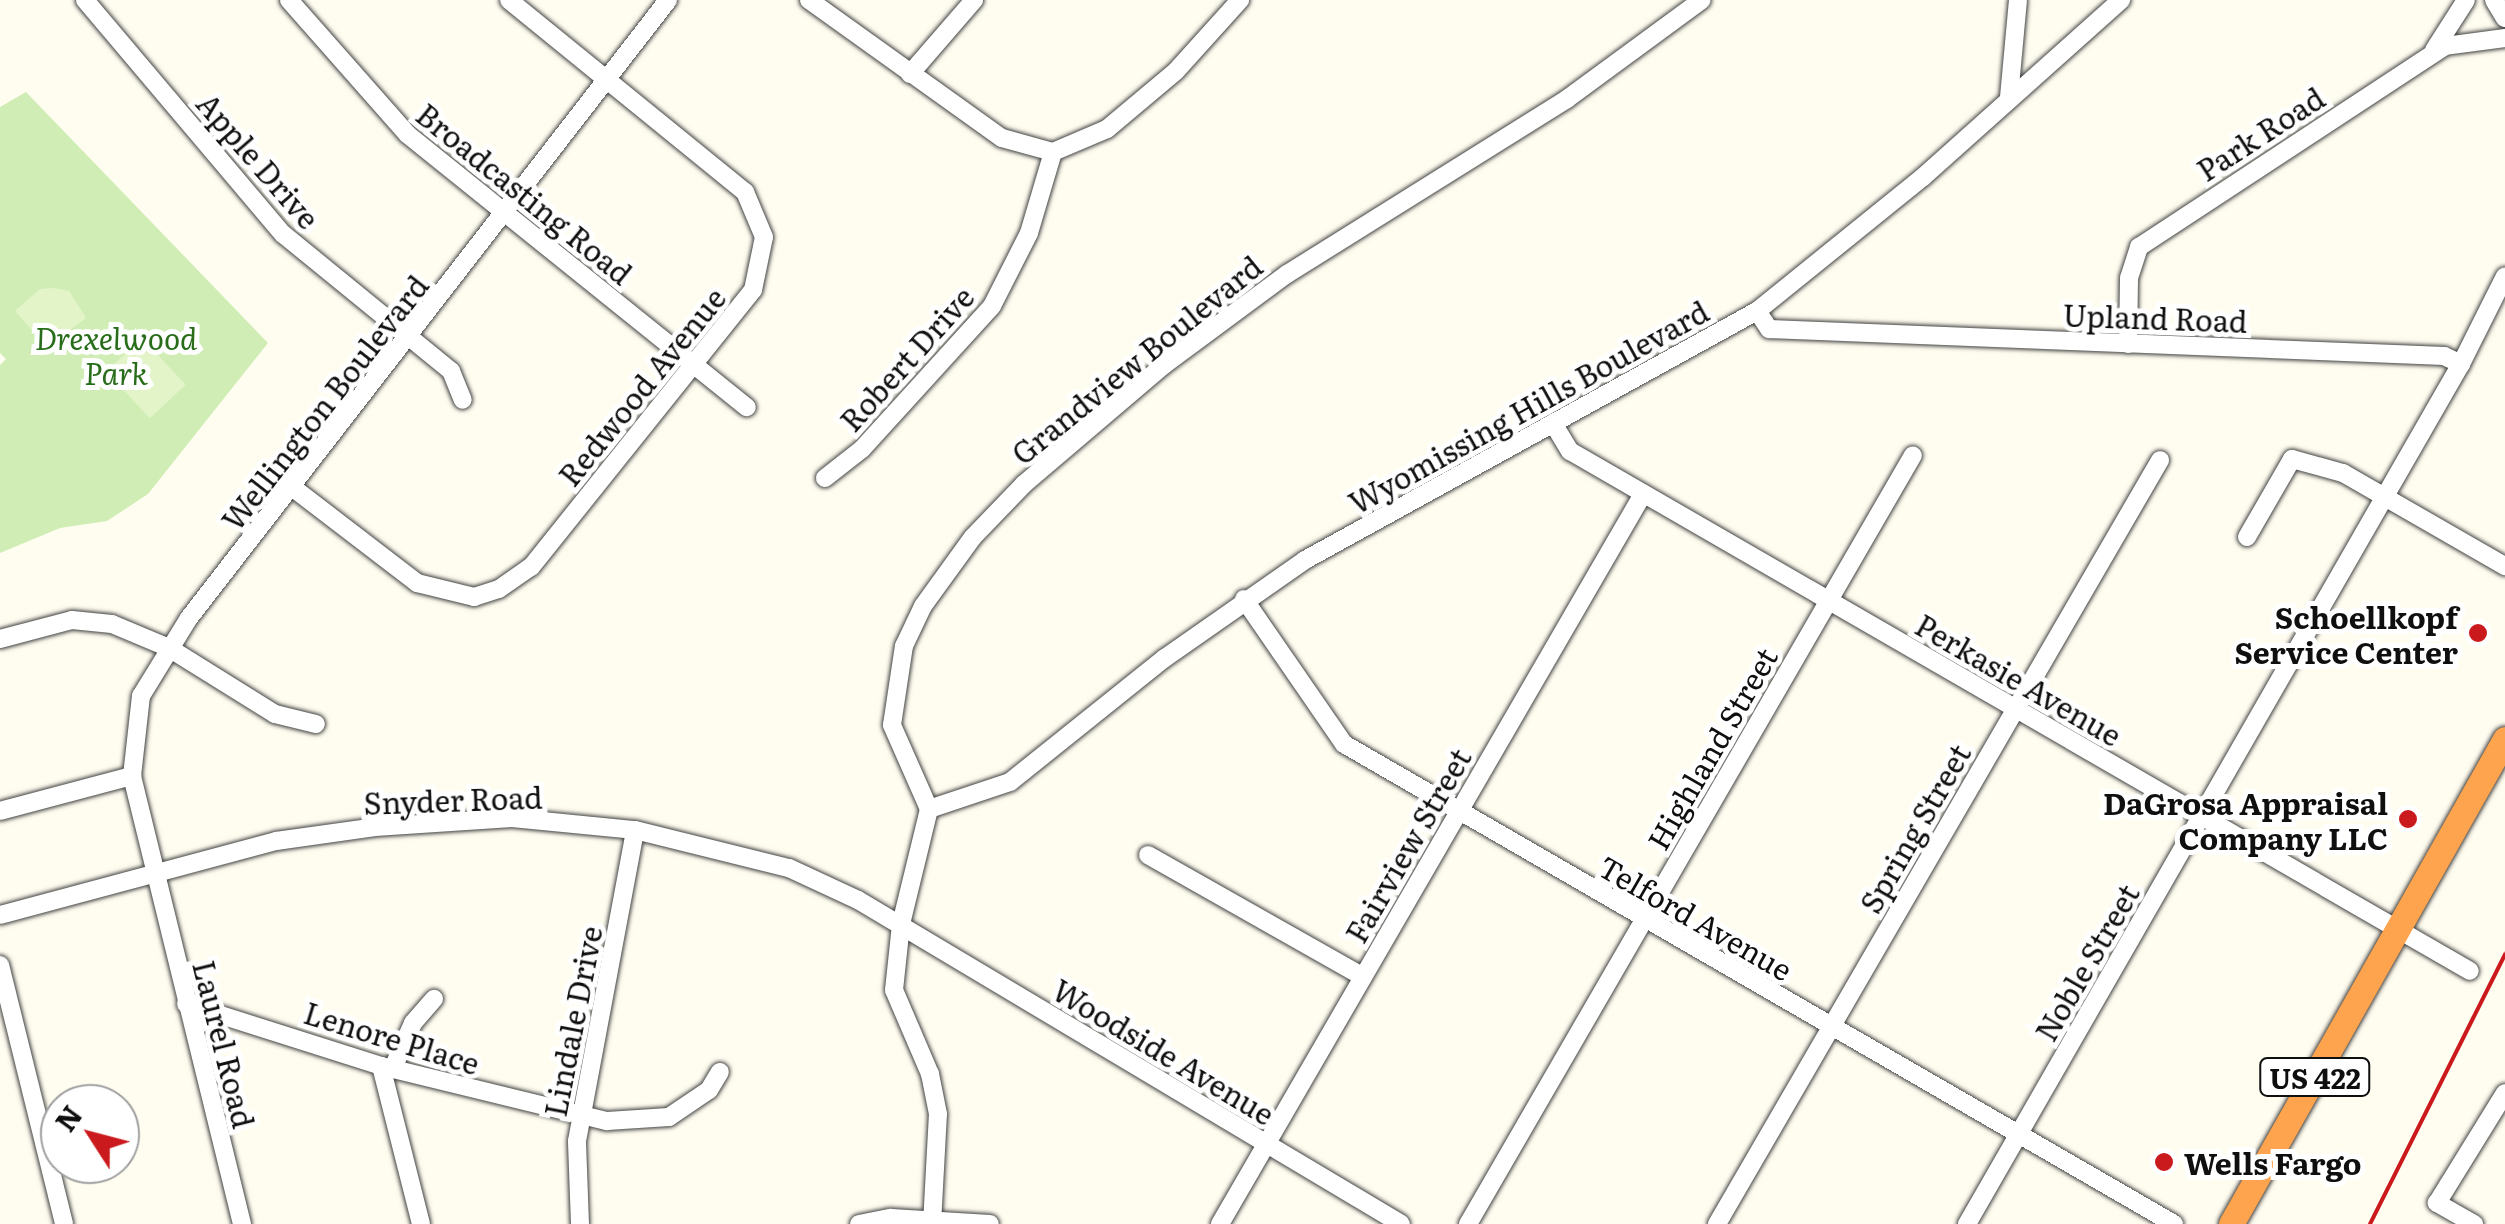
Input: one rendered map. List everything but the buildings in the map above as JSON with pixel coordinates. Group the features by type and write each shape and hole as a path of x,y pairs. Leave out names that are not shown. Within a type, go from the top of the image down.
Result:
{"highway":[{"name":"US 422","path":"2231,1224 2399,930 2408,902 2505,738"},
{"name":"US 422","path":"2399,930 2420,908 2505,769"}],"street":[{"name":"Apple Drive","path":"84,0 283,234 451,371 462,400"},
{"name":"Broadcasting Road","path":"289,0 385,112 746,407"},
{"name":"Redwood Avenue","path":"292,487 417,584 449,595 486,593 531,567 753,290 764,237 748,197 734,180 509,0"},
{"name":"Wellington Boulevard","path":"155,876 132,776 141,696 169,648 610,82 668,0"},
{"path":"808,0 1002,138 1053,152 1108,130 1176,71 1240,0"},
{"path":"910,74 974,0"},
{"name":"Grandview Boulevard","path":"929,809 892,725 904,646 948,570 1012,497 1164,365 1287,274 1566,98 1702,0"},
{"path":"2009,97 2018,0"},
{"name":"Wyomissing Hills Boulevard","path":"929,809 1010,782 1244,599 1757,312 2121,0"},
{"path":"2430,56 2466,0"},
{"path":"2494,0 2505,18"},
{"name":"Park Road","path":"2128,344 2129,278 2139,247 2430,56 2476,39 2505,38"},
{"name":"Robert Drive","path":"825,478 862,449 992,306 1029,234 1053,152"},
{"path":"2461,364 2505,276"},
{"name":"Upland Road","path":"1757,312 1769,329 2444,356 2461,364"},
{"name":"Noble Street","path":"1967,1224 2461,364"},
{"name":"Perkasie Avenue","path":"1553,424 1570,451 1642,494 2470,971"},
{"name":"Highland Street","path":"1468,1224 1912,455"},
{"path":"2247,537 2292,459 2343,473 2505,566"},
{"name":"Spring Street","path":"1716,1224 2160,460"},
{"name":"Fairview Street","path":"1220,1224 1642,494"},
{"name":"Telford Avenue","path":"1244,599 1344,744 2174,1224"},
{"path":"0,639 72,620 112,624 169,648 276,714 316,724"},
{"path":"0,811 132,776"},
{"path":"929,809 900,924 894,990 930,1074 938,1114 932,1222"},
{"name":"Snyder Road","path":"0,914 276,841 375,827 512,818 636,830 790,868 900,924"},
{"name":"Lindale Drive","path":"580,1224 574,1185 583,1117 636,830"},
{"path":"1148,855 1362,976"},
{"name":"Laurel Road","path":"155,876 242,1224"},
{"name":"Woodside Avenue","path":"900,924 1401,1224"},
{"path":"0,965 64,1224"},
{"path":"421,1224 387,1067 434,999"},
{"name":"Lenore Place","path":"186,1004 387,1067 583,1117 642,1122 669,1117 709,1090 720,1072"},
{"path":"2474,1224 2437,1202 2505,1093"},
{"path":"859,1224 990,1224"}],"green space":[{"name":"Drexelwood Park","path":"26,92 268,343 148,494 107,521 60,528 0,553 0,365 6,359 0,353 0,107"},
{"path":"40,289 69,291 86,318 47,347 15,311"},
{"path":"142,338 186,385 150,418 106,371"}],"railway":[{"path":"2370,1224 2505,954"}],"place":[{"name":"Schoellkopf Service Center","path":"2478,633"},
{"name":"DaGrosa Appraisal Company LLC","path":"2408,819"},
{"name":"Wells Fargo","path":"2164,1162"}]}
